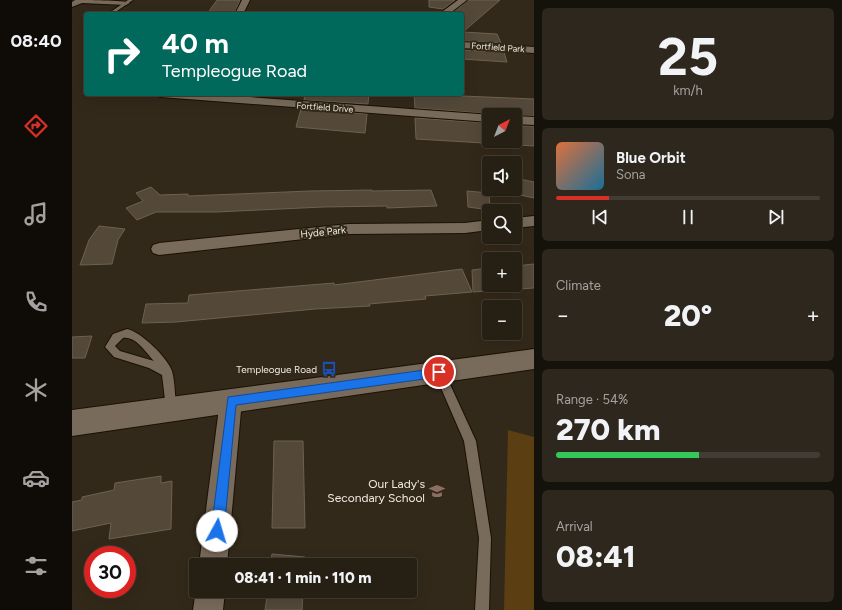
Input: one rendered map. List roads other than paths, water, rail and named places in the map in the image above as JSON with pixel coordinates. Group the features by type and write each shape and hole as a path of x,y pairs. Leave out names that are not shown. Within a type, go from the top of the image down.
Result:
{"main road":[{"path":"72,423 534,359"}],"street":[{"path":"239,12 246,0"},
{"path":"446,12 463,0"},
{"path":"75,3 125,2"},
{"path":"75,3 113,12 125,2"},
{"name":"Fortfield Park","path":"464,45 534,50"},
{"name":"Fortfield Drive","path":"188,96 482,117"},
{"path":"522,120 534,121"},
{"path":"522,222 534,221"},
{"name":"Hyde Park","path":"159,248 349,229 465,228 482,226"},
{"path":"215,558 231,400"},
{"path":"208,610 209,598"}],"lane":[{"path":"167,372 152,365 117,354 110,347 113,339 118,335 125,334 135,336 165,367 167,372 172,409"},
{"path":"439,372 470,441 485,538 482,610"}],"place":[{"name":"Templeogue Road","path":"329,369"},
{"name":"Our Lady's Secondary School","path":"437,491"}]}
